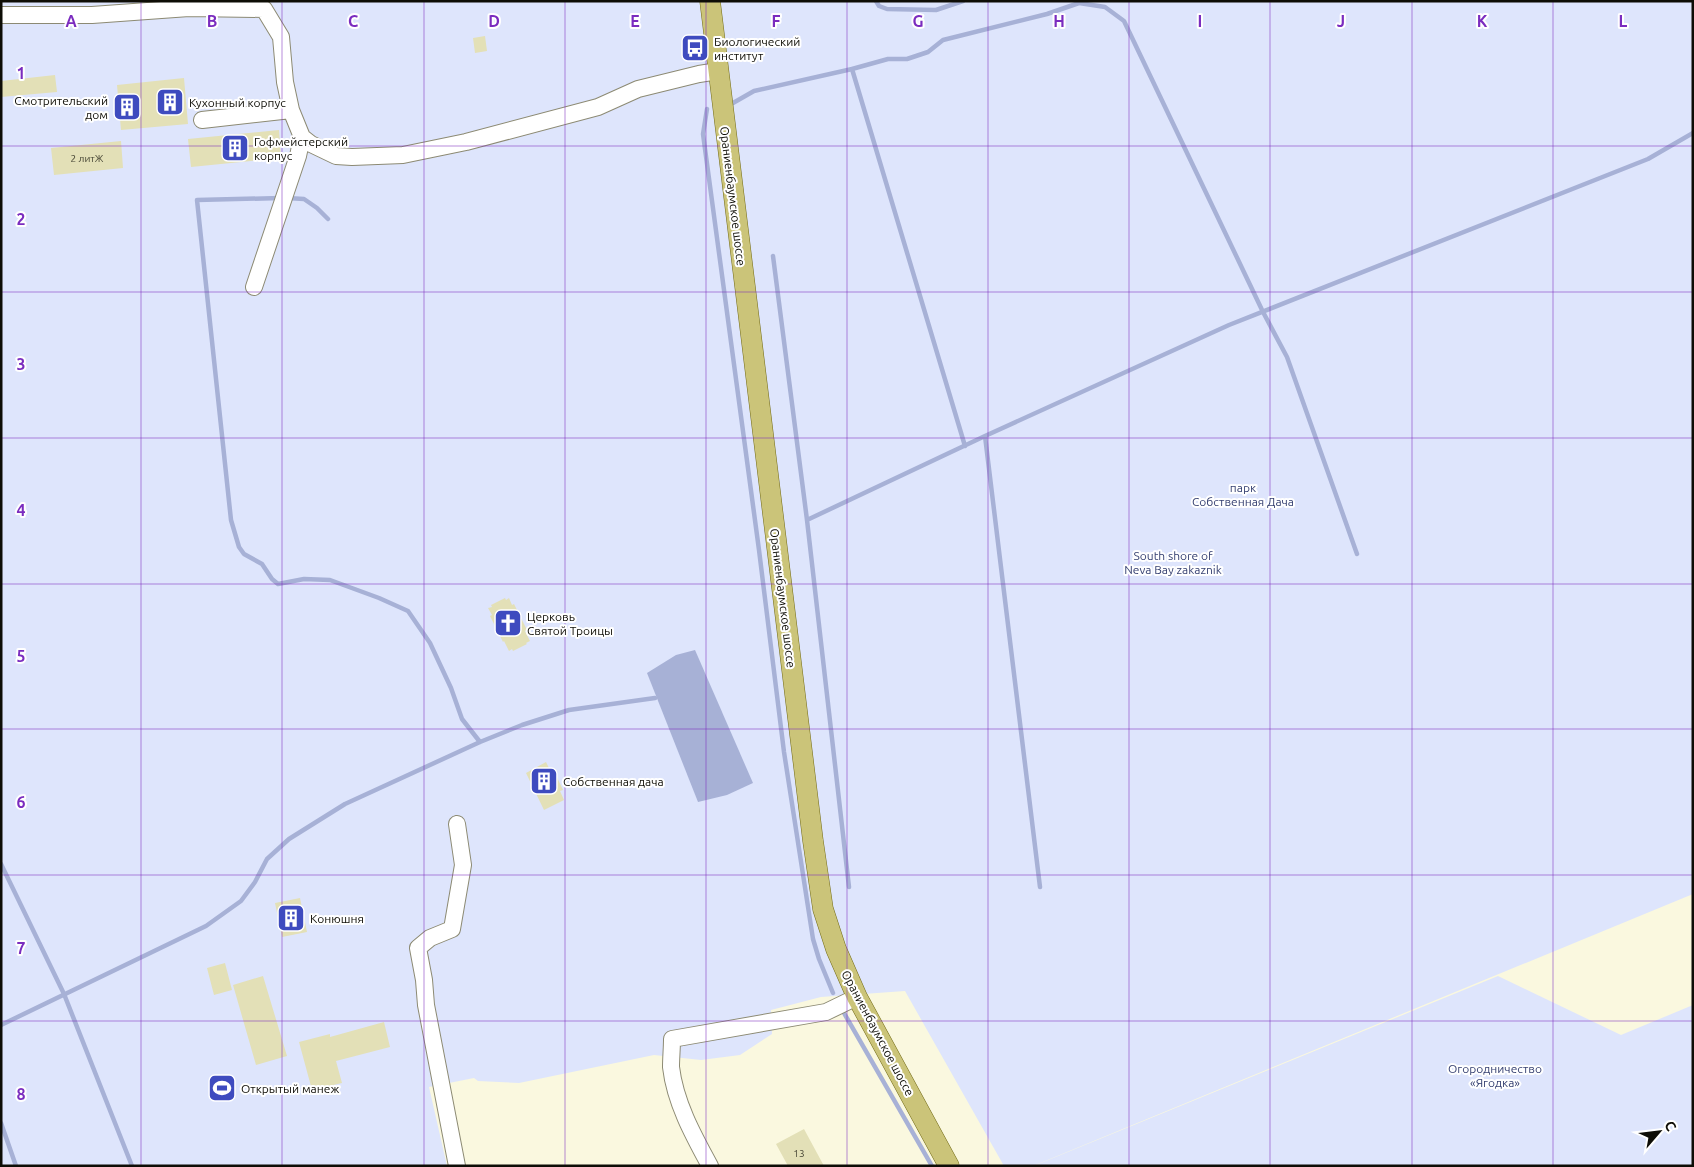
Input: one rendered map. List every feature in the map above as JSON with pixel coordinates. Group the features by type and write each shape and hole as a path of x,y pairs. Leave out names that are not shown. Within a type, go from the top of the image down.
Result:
{"main road":[{"name":"Ораниенбаумское шоссе","path":"710,1 812,832 822,900 836,950 857,997 949,1166"}],"street":[{"path":"1,15 92,14 189,8 264,9 281,37 285,82 291,110 302,136 311,144 336,156 403,155 466,142 598,107 638,89 718,71"},
{"path":"202,120 291,110"},
{"path":"254,287 298,156 302,136"},
{"path":"457,824 464,865 452,929 430,938 418,948 426,1005 457,1166"},
{"path":"710,1166 692,1134 676,1092 671,1067 672,1039 826,1012 857,997"}],"green space":[{"name":"South shore of Neva Bay zakaznik","path":"1,1 1693,1 1693,894 1033,1166 1004,1166 905,991 821,997 771,1010 772,1034 740,1055 701,1060 654,1055 519,1083 478,1081 474,1078 429,1087 447,1166 1,1166"},
{"name":"Огородничество «Ягодка»","path":"1498,976 1621,1035 1693,1005 1693,1166 1036,1165"}],"water":[{"path":"695,650 753,783 727,795 698,802 647,673 676,655"}],"building":[{"path":"485,36 487,51 475,53 473,38"},
{"path":"55,75 57,92 1,97 1,81"},
{"path":"184,78 188,124 121,130 117,85"},
{"name":"Гофмейстерский корпус","path":"279,130 281,158 191,167 188,139"},
{"path":"121,141 123,168 54,175 51,148"},
{"name":"Церковь Святой Троицы","path":"505,598 506,600 509,598 512,605 514,604 527,630 525,631 530,641 513,651 512,649 509,651 503,642 488,608"},
{"name":"Собственная дача","path":"546,762 551,772 554,771 563,790 560,791 564,800 544,810 526,773"},
{"name":"Конюшня","path":"300,898 307,932 282,937 275,903"},
{"path":"225,963 232,990 214,995 207,968"},
{"path":"263,976 287,1056 256,1065 233,985"},
{"path":"384,1022 390,1047 336,1061 342,1083 312,1090 299,1042 330,1034 330,1037"},
{"path":"804,1129 824,1166 788,1166 776,1144"}],"waterway":[{"path":"876,1 879,6 887,9 936,10 963,1"},
{"path":"852,69 888,59 907,59 928,52 943,40 1047,14 1079,3 1105,7 1124,21 1263,312 1287,357 1357,554"},
{"path":"733,103 754,91 852,69 965,446"},
{"path":"707,109 703,134 784,752 813,939 833,993"},
{"path":"807,520 985,436 1229,325 1648,159 1693,133"},
{"path":"281,198 197,200 231,520 239,547 244,554 262,564 272,579 278,584 304,579 330,580 408,611 430,643 451,688 462,719 480,742"},
{"path":"287,198 304,199 328,219"},
{"path":"773,256 807,520 849,887"},
{"path":"985,436 1040,887"},
{"path":"1,1025 206,926 241,901 255,882 267,859 289,839 345,804 480,742 522,725 569,710 655,698"},
{"path":"1,864 64,994 132,1166"},
{"path":"844,1013 932,1166"},
{"path":"1,1123 16,1166"}],"place":[{"name":"Биологический институт","path":"695,48"},
{"name":"Кухонный корпус","path":"170,102"},
{"name":"Смотрительский дом","path":"127,107"},
{"name":"Гофмейстерский корпус","path":"235,148"},
{"name":"Церковь Святой Троицы","path":"508,623"},
{"name":"Собственная дача","path":"544,781"},
{"name":"Конюшня","path":"291,918"},
{"name":"Открытый манеж","path":"222,1088"}],"park label":[{"name":"парк Собственная Дача","path":"1243,494"}]}
